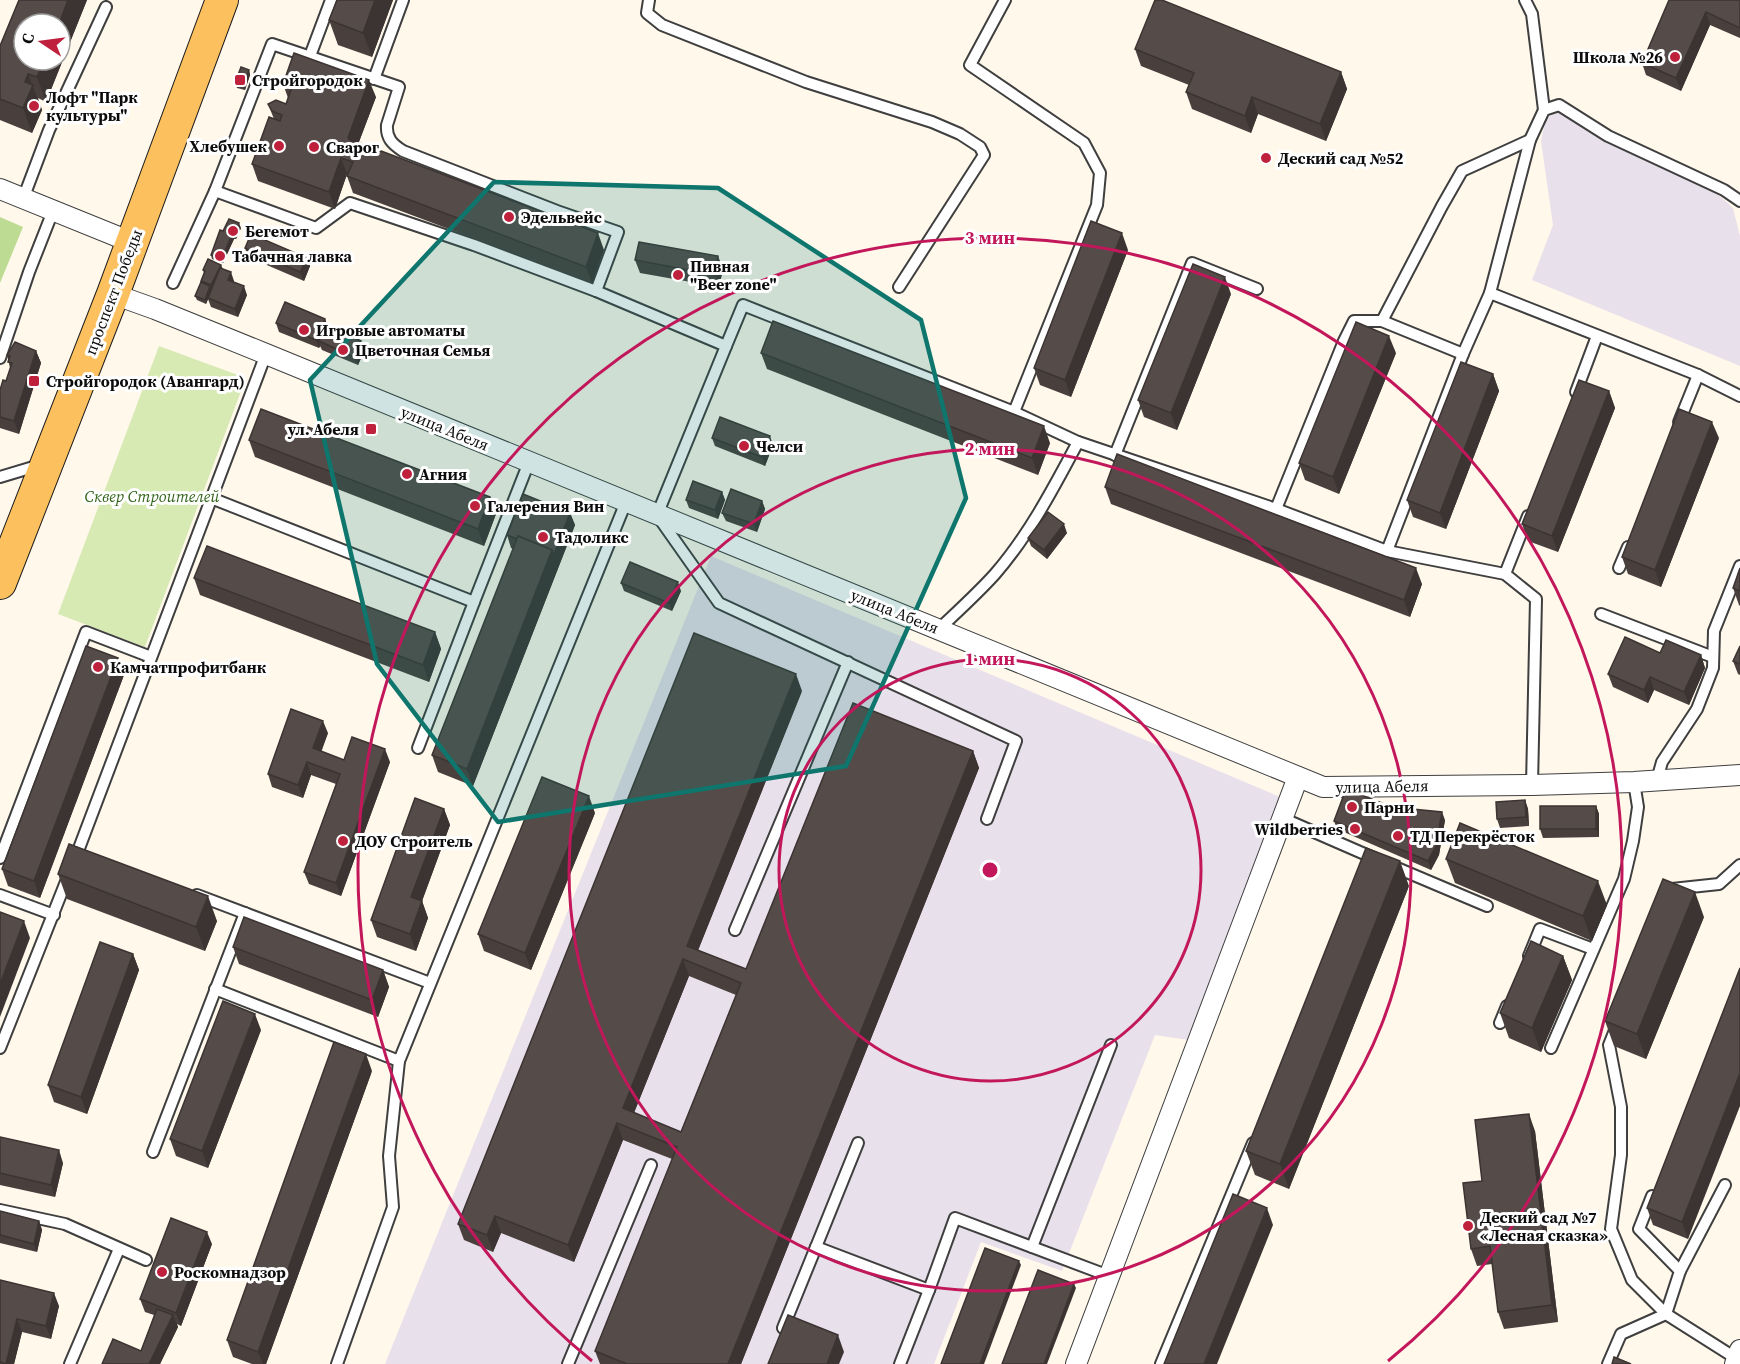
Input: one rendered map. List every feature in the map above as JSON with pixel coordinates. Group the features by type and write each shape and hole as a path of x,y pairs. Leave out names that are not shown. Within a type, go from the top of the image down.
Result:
{"main road":[{"name":"проспект Победы","path":"0,583 113,294 222,0"}],"street":[{"path":"0,189 131,242"},
{"name":"улица Абеля","path":"113,294 155,309 939,628 1323,787 1532,785 1634,782 1740,775"},
{"path":"1076,1364 1298,777"}],"lane":[{"path":"310,56 331,0"},
{"path":"374,79 403,0"},
{"path":"648,0 647,13 662,26 806,82 932,122 960,134 980,147 984,155 898,286"},
{"path":"1005,0 970,65 1084,143 1100,173 1097,205 1014,411"},
{"path":"1387,552 1463,354 1490,293 1530,140 1544,110 1532,14 1525,0"},
{"path":"23,199 49,130 106,7"},
{"path":"172,283 215,190 272,44 399,87 387,131 391,141 403,151 557,212 618,232 596,291"},
{"path":"1544,110 1559,105 1608,136 1724,190 1740,201"},
{"path":"1382,321 1462,171 1530,140"},
{"path":"215,190 316,228 350,203 474,245 596,291 726,346"},
{"path":"0,358 29,272 53,211"},
{"path":"1116,455 1192,263 1257,289"},
{"path":"1490,293 1698,375 1740,396"},
{"path":"987,819 1016,741 719,603 657,514 743,305 1014,411 1077,442 1276,509 1387,552 1505,574 1536,599 1532,785"},
{"path":"1276,509 1354,321 1382,321 1463,354"},
{"path":"1572,401 1597,336"},
{"path":"0,1048 54,915 266,354"},
{"path":"1676,428 1698,375"},
{"path":"939,628 995,574 1017,546 1054,487 1077,442"},
{"path":"418,748 530,462"},
{"path":"0,477 47,463"},
{"path":"211,498 474,602"},
{"path":"337,1364 393,1207 389,1156 399,1061 626,502"},
{"path":"1505,574 1530,509"},
{"path":"1619,568 1632,536"},
{"path":"1657,780 1662,762 1697,709 1713,668 1714,631 1740,566"},
{"path":"1601,614 1713,657"},
{"path":"0,858 86,632 151,657"},
{"path":"735,930 848,662"},
{"path":"1551,1048 1624,879 1638,807 1634,782"},
{"path":"1282,818 1487,906"},
{"path":"78,850 89,854"},
{"path":"1367,868 1371,857"},
{"path":"1668,899 1672,889 1719,884 1740,865"},
{"path":"190,892 430,983"},
{"path":"0,895 54,915"},
{"path":"153,1152 245,913"},
{"path":"1522,971 1540,929 1593,949"},
{"path":"215,989 399,1061"},
{"path":"1500,1023 1513,992"},
{"path":"1622,1013 1609,1045 1621,1107 1621,1155 1611,1229 1632,1280 1666,1314 1737,1358"},
{"path":"1032,1247 1111,1045"},
{"path":"1161,1364 1257,1132"},
{"path":"777,1343 858,1143"},
{"path":"568,1364 651,1166"},
{"path":"1657,1185 1640,1229 1680,1271"},
{"path":"1608,1364 1621,1334 1666,1314 1680,1271 1725,1185"},
{"path":"0,1210 64,1224 146,1260"},
{"path":"900,1364 955,1218 1109,1276"},
{"path":"816,1247 928,1290"},
{"path":"70,1364 119,1249"}],"highlighted area":[{"path":"494,182 718,188 921,320 966,498 846,766 498,822 377,664 310,380"}],"shaded area":[{"path":"1569,108 1597,136 1704,182 1733,208 1740,236 1740,366 1532,280 1553,225 1541,141 1546,118"},
{"path":"711,556 1280,797 1189,1040 1155,1035 1062,1271 981,1242 934,1364 385,1364"}],"green space":[{"path":"0,217 23,227 0,283"},
{"name":"Сквер Строителей","path":"159,346 246,378 145,647 58,614"}],"building":[{"path":"19,0 68,0 64,12 14,12"},
{"path":"337,0 375,0 363,33 329,20"},
{"path":"1155,0 1162,0 1341,72 1320,124 1252,97 1245,116 1186,92 1194,73 1135,49"},
{"name":"Школа №26","path":"1669,0 1740,0 1740,28 1706,12 1676,78 1642,63"},
{"path":"12,17 12,72 39,72 37,77 28,74 25,82 33,85 23,108 0,99 0,46"},
{"path":"294,53 369,80 348,138 358,148 360,143 598,233 586,267 347,176 353,162 341,158 329,192 252,164 269,117 280,121 282,115 272,111 268,104 276,100 286,104 292,87 283,84"},
{"path":"241,67 249,70 243,86 235,83"},
{"path":"229,219 239,223 222,259 211,255 220,230 223,231"},
{"path":"1091,221 1122,233 1065,380 1034,368"},
{"path":"251,234 307,258 300,272 245,248"},
{"path":"639,242 718,256 715,275 635,260"},
{"path":"208,259 221,265 211,285 201,281"},
{"path":"1193,264 1225,277 1171,413 1138,400"},
{"path":"220,268 231,272 228,280 244,286 235,309 208,298"},
{"path":"201,282 210,286 205,300 195,296"},
{"name":"Игровые автоматы","path":"285,302 325,319 316,340 276,323"},
{"path":"773,321 1044,426 1032,458 761,353"},
{"path":"1356,322 1389,336 1333,477 1299,463"},
{"path":"326,325 361,341 354,357 319,341"},
{"path":"15,342 36,351 14,421 0,417 0,390 3,380 6,381 12,363 8,362 10,356 7,355"},
{"path":"1461,362 1493,374 1440,513 1407,500"},
{"path":"1579,380 1609,391 1552,536 1522,524"},
{"path":"261,409 490,497 478,529 249,440"},
{"path":"1679,409 1712,422 1655,570 1622,557"},
{"path":"720,417 770,436 762,457 712,438"},
{"path":"1117,454 1416,568 1404,600 1105,487"},
{"path":"693,481 722,492 715,510 686,500"},
{"path":"731,489 762,501 754,524 722,513"},
{"path":"523,494 570,513 554,554 552,550 518,536 517,539 507,535"},
{"path":"1048,512 1064,524 1044,550 1028,538"},
{"path":"518,536 552,550 467,769 432,755"},
{"path":"207,546 435,632 423,665 194,578"},
{"path":"630,562 678,582 669,603 621,583"},
{"path":"1740,568 1740,591 1733,588"},
{"path":"694,633 796,674 687,946 746,969 853,703 973,751 728,1364 627,1364 595,1351 677,1147 617,1123 568,1245 495,1216 487,1235 458,1224","holes":["683,959 741,983 681,1132 623,1108"]},
{"path":"1625,637 1660,653 1666,640 1701,655 1684,692 1650,677 1644,690 1608,674"},
{"path":"86,646 118,658 34,881 2,869"},
{"path":"1740,646 1740,664 1733,661"},
{"name":"ДОУ Строитель","path":"291,709 323,721 313,748 344,760 352,737 385,749 336,883 304,872 340,774 307,762 298,785 268,774"},
{"path":"542,777 589,796 525,953 478,934"},
{"name":"ТД Перекрёсток","path":"1346,789 1392,807 1442,812 1436,846 1428,861 1334,821"},
{"path":"415,798 444,809 411,897 422,901 410,934 371,920"},
{"path":"1525,800 1526,817 1497,819 1496,802"},
{"path":"1540,806 1596,806 1596,829 1540,829"},
{"path":"1460,823 1598,881 1583,916 1446,859"},
{"path":"69,844 208,896 196,927 58,874"},
{"path":"1366,848 1400,861 1280,1164 1246,1151"},
{"path":"1663,879 1695,892 1637,1034 1605,1021"},
{"path":"0,912 24,921 0,984"},
{"path":"244,917 383,970 372,1000 233,947"},
{"path":"1531,941 1563,956 1532,1028 1500,1013"},
{"path":"100,942 133,954 81,1097 48,1085"},
{"path":"1740,968 1740,1073 1682,1222 1647,1208"},
{"path":"223,1001 255,1014 202,1151 170,1139"},
{"path":"334,1042 366,1054 258,1352 227,1340"},
{"path":"1529,1114 1552,1305 1498,1312 1490,1246 1471,1249 1463,1183 1482,1181 1475,1120"},
{"path":"0,1137 59,1150 51,1185 0,1173"},
{"path":"1233,1194 1267,1208 1204,1364 1164,1364"},
{"path":"0,1211 39,1221 34,1244 0,1235"},
{"path":"171,1218 207,1232 176,1313 140,1299"},
{"path":"985,1248 1019,1261 980,1364 941,1364"},
{"path":"1038,1270 1074,1284 1044,1364 1002,1364"},
{"path":"0,1280 54,1293 46,1326 17,1319 6,1364 0,1362"},
{"path":"157,1309 173,1315 149,1364 102,1364 113,1339 141,1351"},
{"path":"788,1315 838,1335 827,1364 768,1364"},
{"path":"1614,1357 1631,1364 1612,1364"}],"place":[{"name":"Школа №26","path":"1675,57"},
{"name":"Стройгородок","path":"240,80"},
{"name":"Лофт \"Парк культуры\"","path":"34,106"},
{"name":"Хлебушек","path":"279,146"},
{"name":"Сварог","path":"314,147"},
{"name":"Деский сад №52","path":"1266,158"},
{"name":"Эдельвейс","path":"509,217"},
{"name":"Бегемот","path":"233,231"},
{"name":"Табачная лавка","path":"220,256"},
{"name":"Пивная \"Beer zone\"","path":"678,275"},
{"name":"Игровые автоматы","path":"304,330"},
{"name":"Цветочная Семья","path":"343,350"},
{"name":"Стройгородок (Авангард)","path":"34,381"},
{"name":"ул. Абеля","path":"371,429"},
{"name":"Челси","path":"744,446"},
{"name":"Агния","path":"407,474"},
{"name":"Галерения Вин","path":"475,506"},
{"name":"Тадоликс","path":"543,537"},
{"name":"Камчатпрофитбанк","path":"98,667"},
{"name":"Парни","path":"1352,807"},
{"name":"Wildberries","path":"1355,829"},
{"name":"ТД Перекрёсток","path":"1398,836"},
{"name":"ДОУ Строитель","path":"343,841"},
{"name":"Деский сад №7 «Лесная сказка»","path":"1468,1226"},
{"name":"Роскомнадзор","path":"162,1272"}]}
